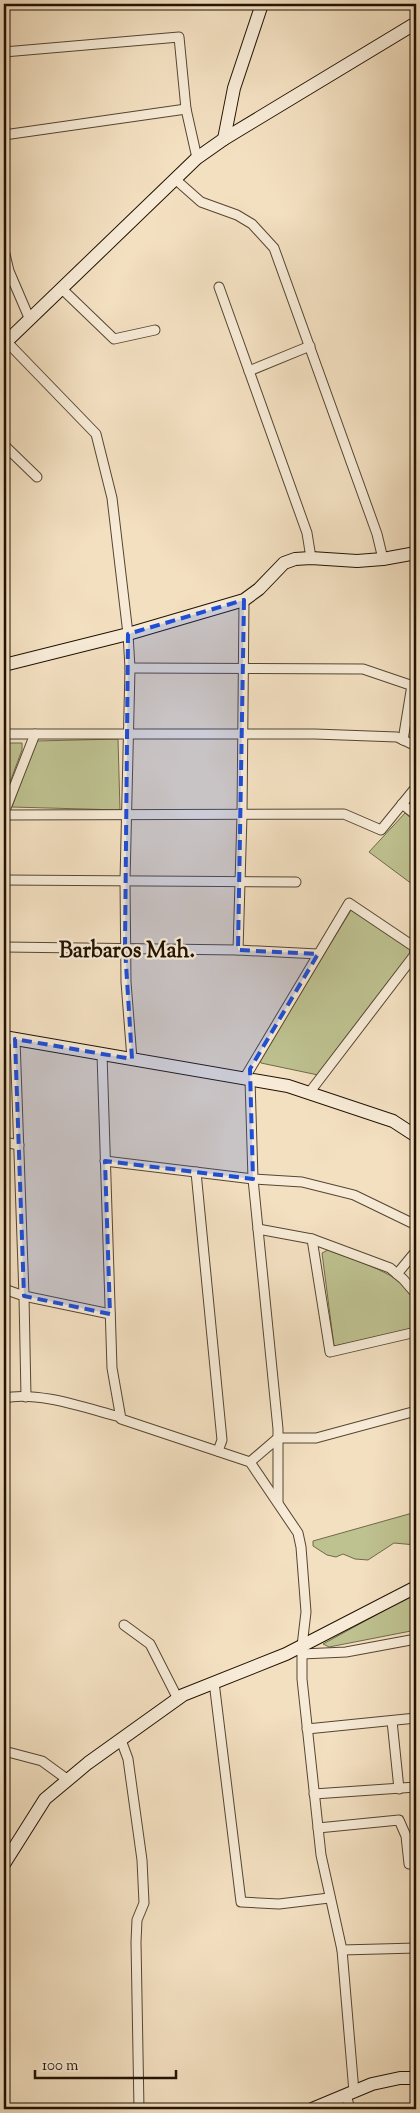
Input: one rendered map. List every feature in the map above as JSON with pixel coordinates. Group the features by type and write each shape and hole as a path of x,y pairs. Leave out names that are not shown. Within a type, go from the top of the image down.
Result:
{"street":[{"path":"224,139 234,88 262,4"},
{"path":"132,1059 125,948 127,733 130,668 128,634 112,498 96,434 5,342 197,158 224,139 415,28"},
{"path":"4,52 179,37 186,109 197,158"},
{"path":"4,135 186,109"},
{"path":"175,179 201,202 237,214 252,224 274,248 377,534 383,559"},
{"path":"4,250 9,271 30,320"},
{"path":"219,286 307,532 311,558"},
{"path":"61,288 114,339 156,330"},
{"path":"249,371 310,346"},
{"path":"4,446 37,477"},
{"path":"4,665 128,634 244,600 259,589 284,563 295,559 311,558 357,561 383,559 416,553"},
{"path":"238,950 241,882 244,600"},
{"path":"130,668 363,669 414,686 403,740"},
{"path":"4,734 324,734 397,737 416,746"},
{"path":"35,734 4,814 344,814 381,830 416,786"},
{"path":"402,804 416,815"},
{"path":"4,880 296,882"},
{"path":"278,1502 278,1438 253,1179 247,1079 349,903 416,948"},
{"path":"4,947 238,950 318,954"},
{"path":"309,1093 416,953"},
{"path":"26,1397 19,1145 9,1038 288,1086 393,1121 416,1136"},
{"path":"102,1054 112,1368 120,1417"},
{"path":"4,1142 19,1145"},
{"path":"105,1162 253,1179 302,1182 354,1195 416,1224"},
{"path":"196,1172 222,1440 218,1451"},
{"path":"258,1229 312,1239 390,1268 416,1294"},
{"path":"312,1239 330,1352 416,1332"},
{"path":"398,1274 416,1251"},
{"path":"4,1289 24,1296 110,1314"},
{"path":"6,1396 52,1399 120,1417 120,1419 250,1462 298,1533 301,1547 306,1612 302,1650 302,1679 318,1828 329,1898 342,1950 350,2109"},
{"path":"250,1462 278,1438 316,1438 416,1411"},
{"path":"4,1864 45,1799 178,1699 214,1682 302,1650 416,1587"},
{"path":"124,1625 150,1644 178,1699"},
{"path":"302,1650 346,1652 416,1639"},
{"path":"214,1682 241,1902 279,1904 329,1898"},
{"path":"307,1729 416,1718"},
{"path":"392,1721 399,1789"},
{"path":"121,1740 128,1759 142,1860 144,1904 136,1920 138,2109"},
{"path":"4,1751 42,1761 68,1780"},
{"path":"314,1794 416,1787"},
{"path":"318,1828 399,1820 406,1836 410,1864"},
{"path":"342,1950 416,1948"},
{"path":"312,2109 372,2084 400,2078 416,2078"}],"highlighted area":[{"path":"244,600 238,950 318,954 250,1069 253,1179 105,1161 110,1314 24,1296 15,1039 132,1059 125,948 128,634"}],"green space":[{"path":"118,739 120,810 12,807 36,741"},
{"path":"4,743 22,743 22,750 4,798"},
{"path":"405,813 416,822 416,887 369,852"},
{"path":"351,910 393,935 410,948 409,958 318,1075 261,1063 260,1060"},
{"path":"328,1250 377,1269 401,1282 410,1290 417,1301 416,1329 334,1346 322,1253"},
{"path":"416,1512 416,1545 394,1543 368,1560 355,1559 343,1554 336,1557 327,1555 313,1546 313,1541"},
{"path":"416,1593 416,1630 329,1647 323,1644"}],"district":[{"name":"Barbaros Mah.","path":"127,949"}]}
